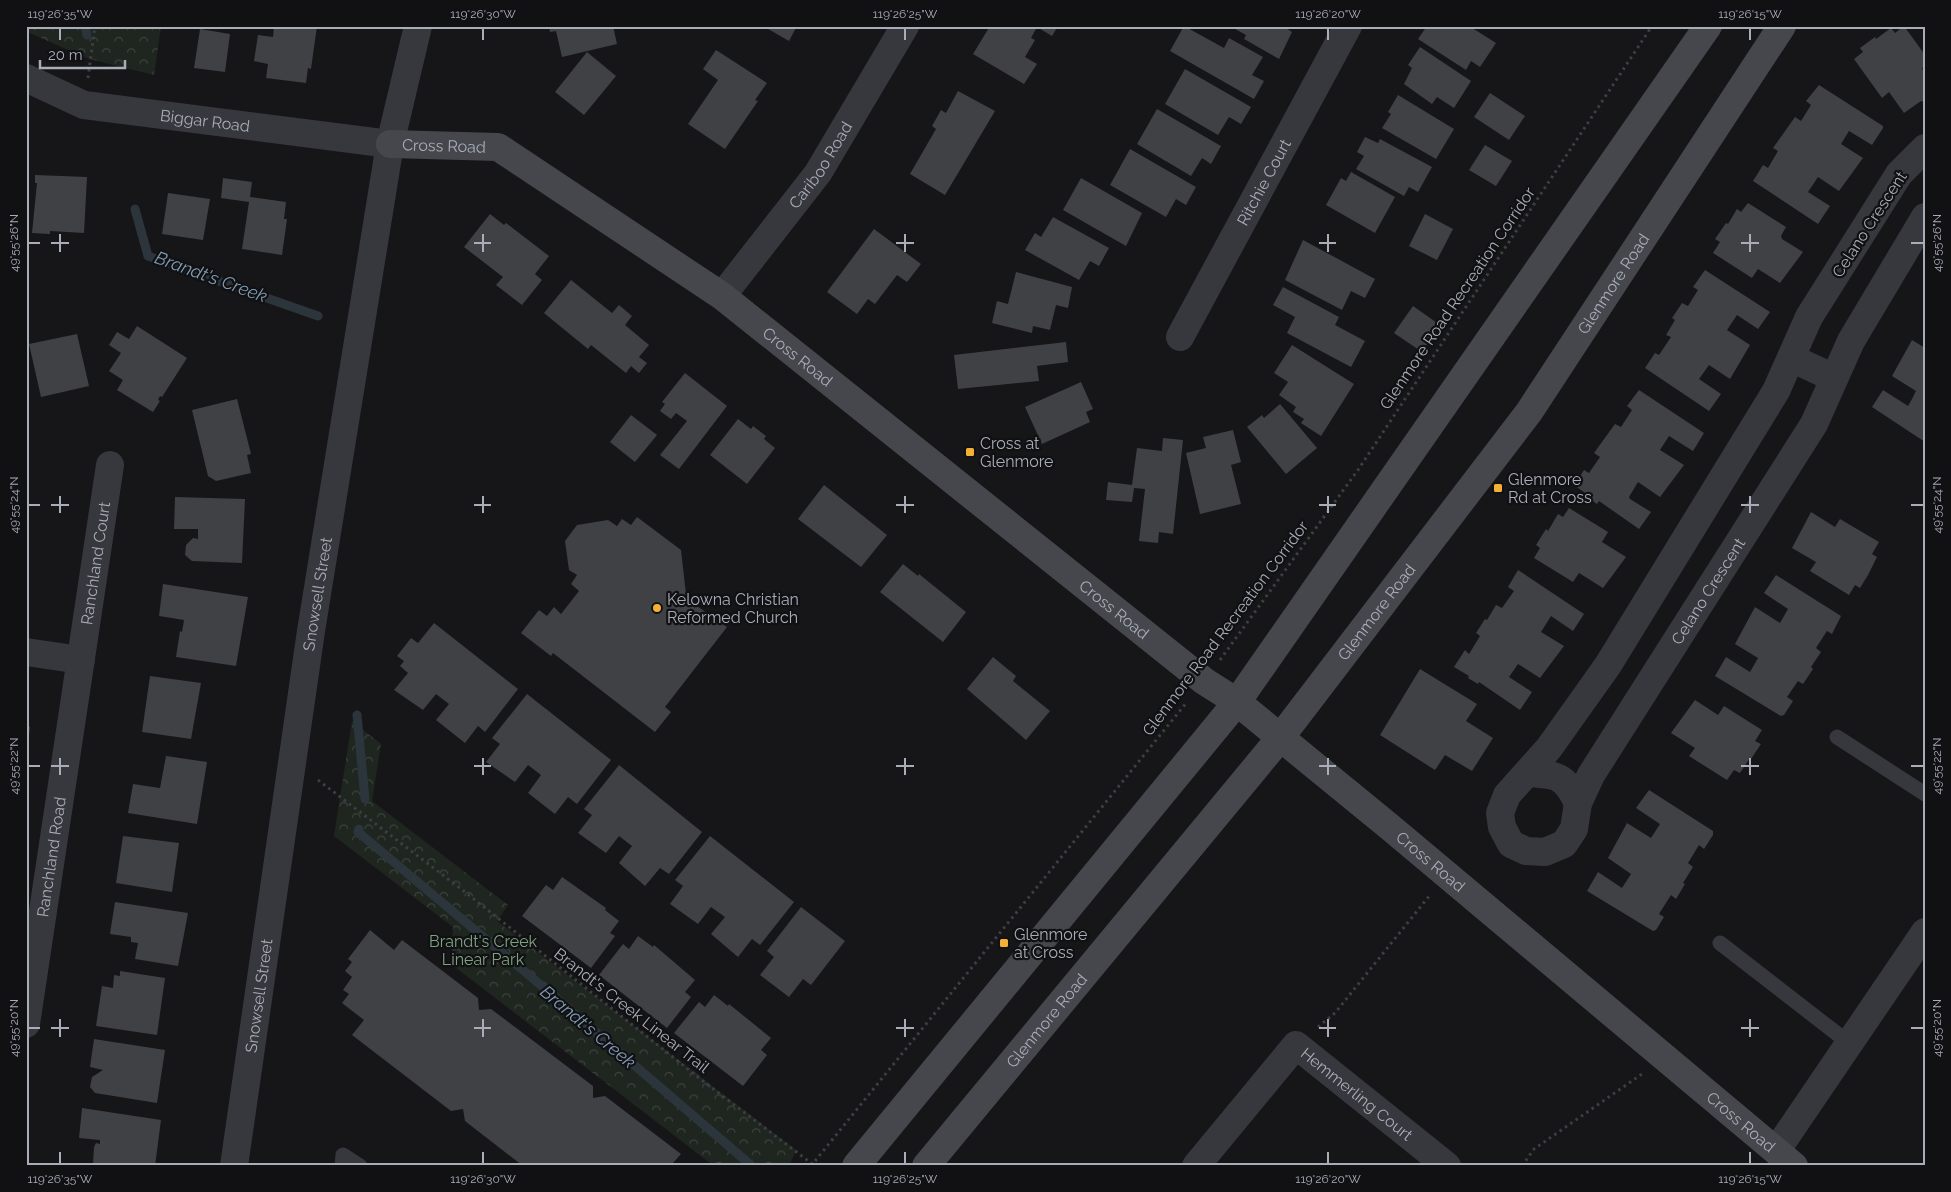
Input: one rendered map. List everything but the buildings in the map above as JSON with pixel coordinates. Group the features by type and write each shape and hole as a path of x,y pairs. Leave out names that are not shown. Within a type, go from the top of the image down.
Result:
{"main road":[{"path":"856,1166 1237,702 1708,26"},
{"name":"Glenmore Road","path":"926,1166 1280,738 1529,412 1782,26"},
{"name":"Cross Road","path":"390,144 498,147 722,296 1204,680 1237,702 1785,1158"}],"street":[{"name":"Snowsell Street","path":"234,1166 312,621 390,144 418,26"},
{"name":"Cariboo Road","path":"722,296 818,172 905,26"},
{"name":"Ritchie Court","path":"1180,336 1348,26"},
{"name":"Biggar Road","path":"26,78 84,105 390,144"},
{"name":"Celano Crescent","path":"1925,148 1899,174 1809,317 1776,391 1608,664 1549,748 1506,795 1500,813 1502,827 1511,844 1526,851 1545,852 1564,844 1574,829 1578,803 1591,775 1814,424 1851,341 1925,218"},
{"path":"1791,358 1834,378"},
{"name":"Ranchland Court","path":"81,660 110,465"},
{"path":"26,652 81,660"},
{"name":"Ranchland Road","path":"26,1024 30,969 81,660"},
{"path":"1527,773 1552,774 1569,784 1578,803"},
{"path":"1785,1158 1848,1043 1925,932"},
{"name":"Hemmerling Court","path":"1196,1166 1296,1045 1447,1166"}],"lane":[{"path":"1837,737 1925,794"},
{"path":"1720,944 1848,1043"},
{"path":"342,1166 343,1155 360,1166"}],"path":[{"path":"84,105 95,26"},
{"name":"Glenmore Road Recreation Corridor","path":"813,1165 1204,680 1358,470 1652,26"},
{"name":"Brandt's Creek Linear Trail","path":"292,762 465,892 587,991 813,1165"},
{"path":"1296,1045 1335,1013 1447,875"},
{"path":"1522,1166 1534,1149 1665,1058"}],"green space":[{"path":"26,26 161,26 154,75 89,59 26,31"},
{"name":"Brandt's Creek Linear Park","path":"352,721 381,744 372,801 508,905 497,921 796,1150 789,1166 714,1166 451,964 453,927 334,836"}],"waterway":[{"name":"Brandt's Creek","path":"85,26 87,35"},
{"name":"Brandt's Creek","path":"135,209 148,256 318,316"},
{"name":"Brandt's Creek","path":"357,715 365,799"},
{"name":"Brandt's Creek","path":"359,829 358,832 752,1166"}],"place":[{"name":"Cross at Glenmore","path":"970,452"},
{"name":"Glenmore Rd at Cross","path":"1498,488"},
{"name":"Kelowna Christian Reformed Church","path":"657,608"},
{"name":"Glenmore at Cross","path":"1004,943"}]}
